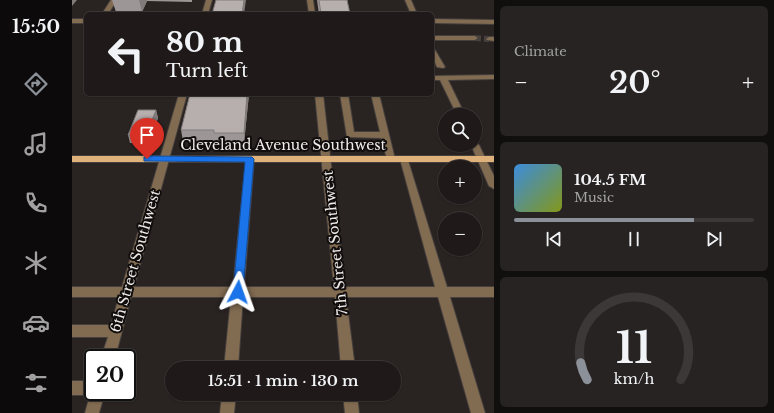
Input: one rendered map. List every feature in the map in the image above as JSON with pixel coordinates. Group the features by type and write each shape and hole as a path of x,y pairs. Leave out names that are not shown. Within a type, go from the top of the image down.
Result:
{"main road":[{"name":"Cleveland Avenue Southwest","path":"72,159 494,159"}],"street":[{"path":"106,12 114,0"},
{"path":"206,12 209,0"},
{"path":"310,0 312,12"},
{"path":"408,0 413,12"},
{"path":"72,21 84,21"},
{"path":"434,21 494,22"},
{"path":"434,38 475,38"},
{"path":"434,54 441,67"},
{"path":"434,78 494,77"},
{"path":"443,78 458,108"},
{"name":"6th Street Southwest","path":"111,349 182,96"},
{"name":"7th Street Southwest","path":"319,96 347,361"},
{"path":"344,96 350,135 386,135"},
{"path":"376,96 391,159"},
{"path":"478,152 494,186"},
{"path":"232,361 250,159"},
{"path":"404,159 444,292 478,413"},
{"path":"72,292 494,292"},
{"path":"72,331 116,331"},
{"path":"72,388 84,388"},
{"path":"92,413 95,401"},
{"path":"227,413 228,401"},
{"path":"351,401 352,413"}],"building":[{"path":"216,0 244,0 242,12 213,12"},
{"path":"319,0 347,0 350,12 321,12"},
{"path":"190,96 247,96 244,133 214,133 214,130 181,130"},
{"path":"138,110 156,110 146,135 128,135"}],"tunnel":[{"path":"475,38 489,39"}],"route":[{"path":"147,159 250,159 238,292"}]}
